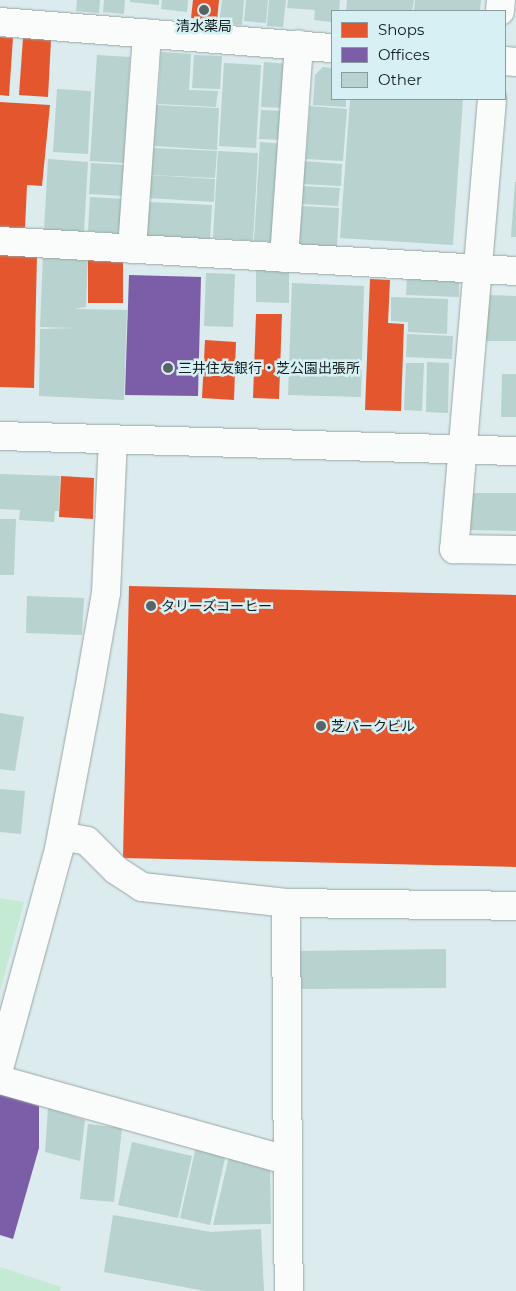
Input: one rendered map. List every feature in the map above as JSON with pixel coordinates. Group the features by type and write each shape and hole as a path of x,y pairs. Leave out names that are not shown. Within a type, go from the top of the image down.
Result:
{"street":[{"path":"0,22 331,48"},
{"path":"132,249 147,34"},
{"path":"284,258 299,45"},
{"path":"492,100 460,449 454,548 516,550"},
{"path":"0,241 516,271"},
{"path":"0,436 516,450"},
{"path":"0,1065 62,836 106,592 114,439"},
{"path":"62,836 87,841 116,870 142,887 286,903 516,906"},
{"path":"286,903 289,1291"},
{"path":"0,1080 287,1160"}],"green space":[{"path":"0,898 24,902 0,992"},
{"path":"0,1267 61,1287 60,1291 0,1291"}],"building: Shops":[{"path":"193,0 219,0 217,21 191,18"},
{"path":"0,37 13,38 9,96 0,95"},
{"path":"23,38 51,40 48,97 19,95"},
{"path":"0,102 50,105 42,186 27,185 25,229 0,228"},
{"path":"0,253 37,254 34,388 0,387"},
{"path":"88,260 123,260 123,303 88,303"},
{"path":"370,279 390,280 388,323 404,324 401,411 365,410"},
{"path":"256,314 282,314 279,399 253,398"},
{"path":"205,340 236,342 234,400 202,398"},
{"path":"61,476 94,478 93,519 59,517"},
{"name":"芝パークビル","path":"129,586 516,595 516,867 123,858"}],"building: Offices":[{"path":"129,275 201,277 198,396 125,395"},
{"path":"0,1094 39,1106 39,1148 13,1239 0,1235"}],"building: Other":[{"path":"77,0 100,0 99,13 76,11"},
{"path":"104,0 125,0 124,14 103,12"},
{"path":"130,0 159,0 159,5 130,2"},
{"path":"162,0 188,0 187,12 161,9"},
{"path":"222,0 244,0 242,25 219,23"},
{"path":"246,0 268,0 266,23 244,21"},
{"path":"269,0 286,0 283,27 267,26"},
{"path":"288,0 340,0 339,10 331,10 331,22 314,20 315,10 287,8"},
{"path":"347,0 414,0 412,10 346,10"},
{"path":"415,0 481,0 480,10 414,10"},
{"path":"161,52 191,54 189,90 218,91 216,107 158,104"},
{"path":"97,55 130,57 124,163 90,161"},
{"path":"194,55 222,56 220,89 192,88"},
{"path":"264,62 288,64 285,108 261,107"},
{"path":"224,63 261,65 256,148 219,146"},
{"path":"323,67 331,68 331,100 346,100 346,107 313,105 315,75"},
{"path":"57,89 91,91 88,154 53,152"},
{"path":"350,100 463,100 453,245 340,238"},
{"path":"156,105 219,108 217,150 154,146"},
{"path":"310,106 347,109 343,161 306,159"},
{"path":"261,110 286,111 284,140 259,139"},
{"path":"260,142 285,144 279,242 254,241"},
{"path":"153,148 217,151 215,178 152,175"},
{"path":"218,151 258,153 253,241 213,238"},
{"path":"48,159 88,162 84,232 44,230"},
{"path":"303,161 342,164 341,186 301,184"},
{"path":"91,163 128,165 126,196 89,194"},
{"path":"149,175 215,179 214,202 148,198"},
{"path":"515,182 516,237 511,237"},
{"path":"303,186 340,188 338,206 302,204"},
{"path":"90,197 125,199 123,234 88,231"},
{"path":"149,202 212,205 210,239 147,236"},
{"path":"300,206 339,208 337,247 298,244"},
{"path":"43,255 88,256 86,307 74,309 127,310 124,400 39,396 40,329 74,328 40,327"},
{"path":"256,269 289,269 289,303 256,302"},
{"path":"206,273 235,274 233,327 204,326"},
{"path":"407,278 459,280 459,297 406,295"},
{"path":"292,283 364,286 361,397 288,395"},
{"path":"487,295 516,296 516,341 486,341"},
{"path":"391,297 448,299 447,334 408,332 408,322 391,321"},
{"path":"407,334 453,336 452,359 406,357"},
{"path":"427,362 449,363 448,413 426,412"},
{"path":"406,363 424,363 422,411 404,410"},
{"path":"502,374 516,374 516,417 501,417"},
{"path":"0,474 60,476 59,511 55,511 54,522 19,520 20,510 0,509"},
{"path":"470,493 516,493 516,531 469,530"},
{"path":"0,519 16,519 14,575 0,575"},
{"path":"27,596 84,598 82,635 26,633"},
{"path":"0,713 24,717 15,771 0,769"},
{"path":"0,789 25,791 21,834 0,832"},
{"path":"446,949 446,988 300,989 300,951"},
{"path":"48,1108 85,1120 80,1161 45,1152"},
{"path":"88,1124 122,1128 114,1202 80,1199"},
{"path":"132,1142 192,1156 178,1218 118,1205"},
{"path":"196,1147 226,1154 210,1225 180,1218"},
{"path":"229,1156 270,1170 271,1224 213,1225"},
{"path":"113,1215 211,1232 261,1229 264,1291 205,1291 104,1272"}],"place":[{"name":"清水薬局","path":"204,10"},
{"name":"三井住友銀行・芝公園出張所","path":"168,368"},
{"name":"タリーズコーヒー","path":"151,606"},
{"name":"芝パークビル","path":"321,726"}]}
